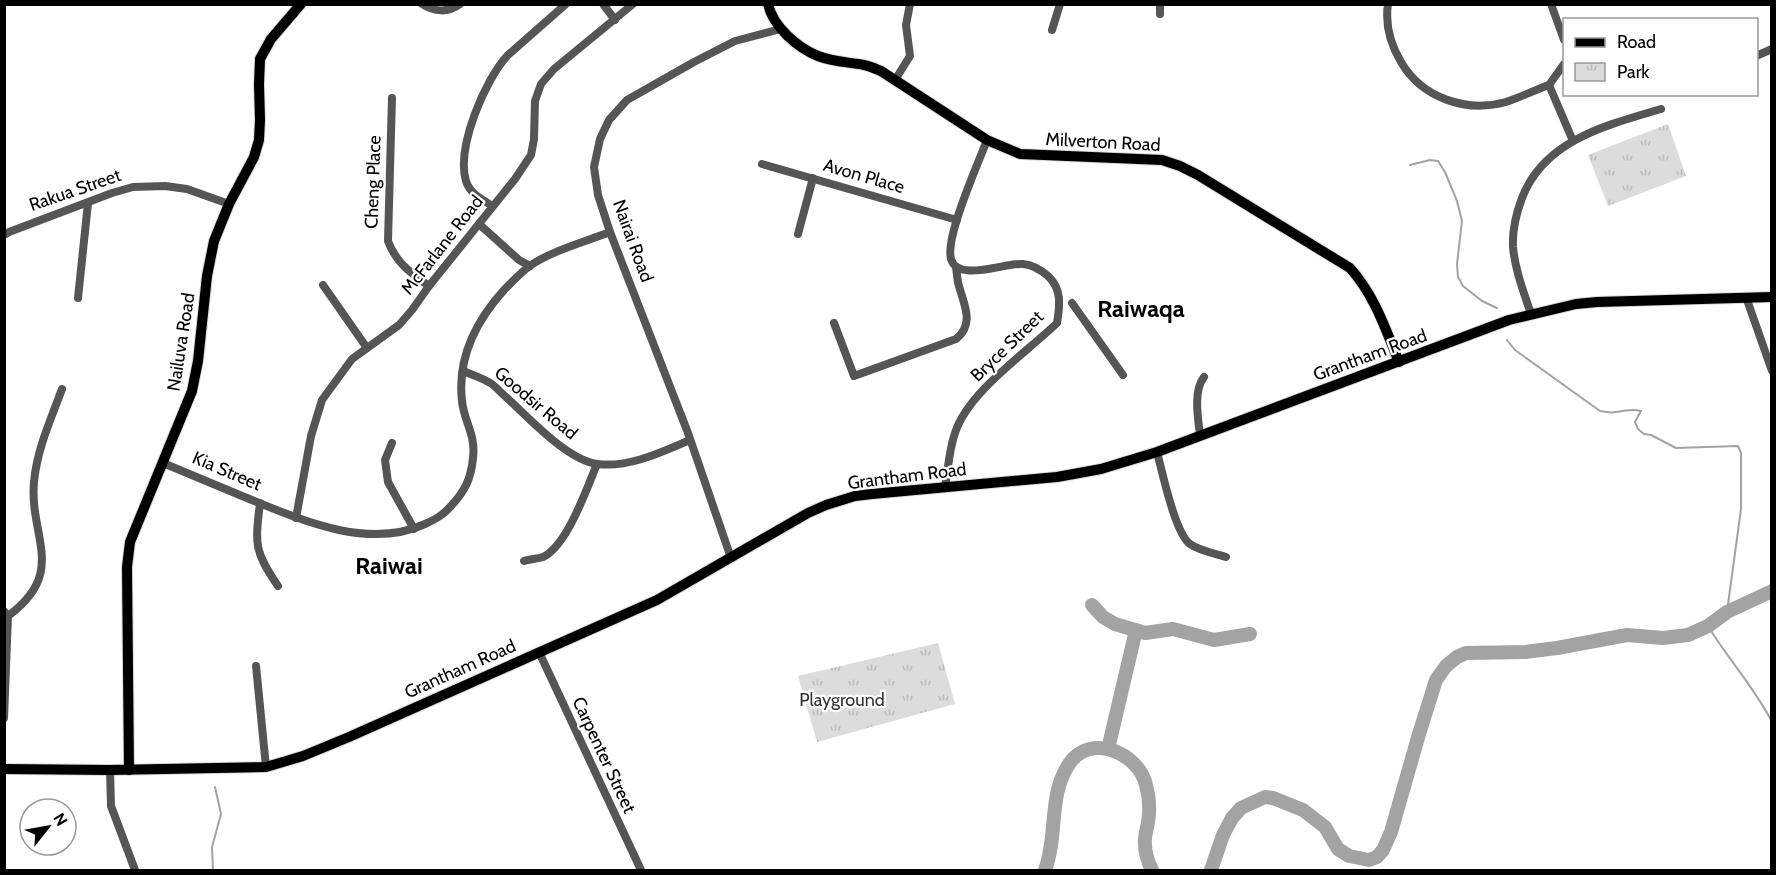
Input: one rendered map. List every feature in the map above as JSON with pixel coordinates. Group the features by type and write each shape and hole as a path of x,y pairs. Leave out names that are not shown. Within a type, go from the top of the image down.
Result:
{"main road":[{"name":"Nailuva Road","path":"129,770 127,567 130,542 192,391 198,361 207,276 214,241 229,204 254,157 259,140 260,58 271,39 301,4"},
{"name":"Milverton Road","path":"768,4 770,13 781,29 818,56 844,63 866,65 881,71 987,140 1020,154 1162,160 1198,175 1350,268 1363,283 1378,309 1398,362"},
{"name":"Grantham Road","path":"4,769 129,770 266,767 331,745 657,600 808,513 834,502 872,494 1057,477 1101,469 1157,452 1509,320 1576,304 1772,297"}],"street":[{"path":"422,4 440,12 456,8 460,4"},
{"path":"492,206 472,192 466,180 464,165 466,147 479,104 499,64 566,4"},
{"path":"603,4 615,20"},
{"name":"McFarlane Road","path":"296,518 311,436 322,400 352,359 399,325 515,179 531,155 534,139 535,101 542,84 554,69 633,4"},
{"path":"895,80 910,56 906,25 910,4"},
{"path":"1052,30 1060,4"},
{"path":"1160,4 1160,14"},
{"path":"1388,4 1386,16 1389,34 1397,56 1408,74 1423,88 1440,98 1461,105 1505,102 1549,85 1563,65"},
{"path":"1551,4 1563,37"},
{"name":"Nairai Road","path":"731,558 690,440 610,232 598,195 594,167 600,139 609,120 627,100 735,40 781,29"},
{"path":"1549,85 1574,141"},
{"name":"Cheng Place","path":"392,98 388,241 397,260 406,270 429,286"},
{"path":"1532,314 1513,248 1513,224 1526,187 1535,171 1545,161 1587,132 1661,109"},
{"path":"834,323 854,376 956,339 963,333 967,316 950,250 957,220 987,140"},
{"name":"Avon Place","path":"762,164 957,220"},
{"path":"798,234 813,178"},
{"name":"Rakua Street","path":"4,235 9,231 122,190 151,185 187,189 229,204"},
{"path":"78,298 87,203"},
{"path":"479,224 519,260 530,266"},
{"name":"Kia Street","path":"163,462 296,518 350,532 394,533 414,529 442,517 464,492 470,476 474,456 473,436 462,402 463,371 472,336 482,318 512,282 530,266 552,254 610,232"},
{"name":"Bryce Street","path":"945,487 955,433 965,413 996,377 1057,323 1059,309 1056,284 1046,273 1033,266 1022,264 969,271 956,267"},
{"path":"323,285 367,348"},
{"path":"1746,297 1772,371"},
{"path":"1072,303 1123,375"},
{"name":"Goodsir Road","path":"463,371 494,385 571,454 597,464 643,459 690,440"},
{"path":"1200,435 1198,394 1204,376"},
{"path":"4,718 6,614 19,608 38,582 42,570 43,552 36,514 34,484 38,457 62,389"},
{"path":"392,443 385,460 388,482 414,529"},
{"path":"1157,452 1167,490 1185,538 1191,545 1226,557"},
{"path":"524,561 544,557 567,532 597,464"},
{"path":"260,503 257,546 263,565 278,586"},
{"name":"Carpenter Street","path":"539,652 641,870"},
{"path":"256,666 266,767"},
{"path":"110,770 111,806 135,870"}],"green space":[{"path":"1668,124 1686,176 1608,206 1588,155"},
{"name":"Playground","path":"938,643 955,704 817,742 798,676"}],"waterway":[{"path":"1410,165 1430,160 1438,161 1445,172 1457,201 1462,221 1457,264 1458,277 1463,286 1482,301 1497,308"},
{"path":"1507,340 1515,350 1600,411 1641,411 1635,422 1644,434 1651,435 1676,448 1738,446 1741,453 1741,509 1727,612"},
{"path":"1211,870 1223,835 1232,818 1241,808 1265,797 1303,810 1325,827 1338,849 1349,856 1369,860 1377,857 1383,850 1391,832 1436,680 1446,666 1457,657 1466,653 1525,652 1557,648 1627,635 1663,638 1688,635 1708,626 1727,612 1772,591"},
{"path":"1092,605 1103,617 1115,624 1145,633 1173,629 1214,640 1250,634"},
{"path":"1708,626 1772,722"},
{"path":"1108,749 1136,630"},
{"path":"1045,870 1062,776 1078,754 1089,749 1101,748 1113,750 1124,756 1142,774 1149,804 1145,848 1152,870"},
{"path":"213,870 212,847 221,814 215,787"}],"district":[{"name":"Raiwaqa","path":"1141,308"},
{"name":"Raiwai","path":"389,565"}]}
